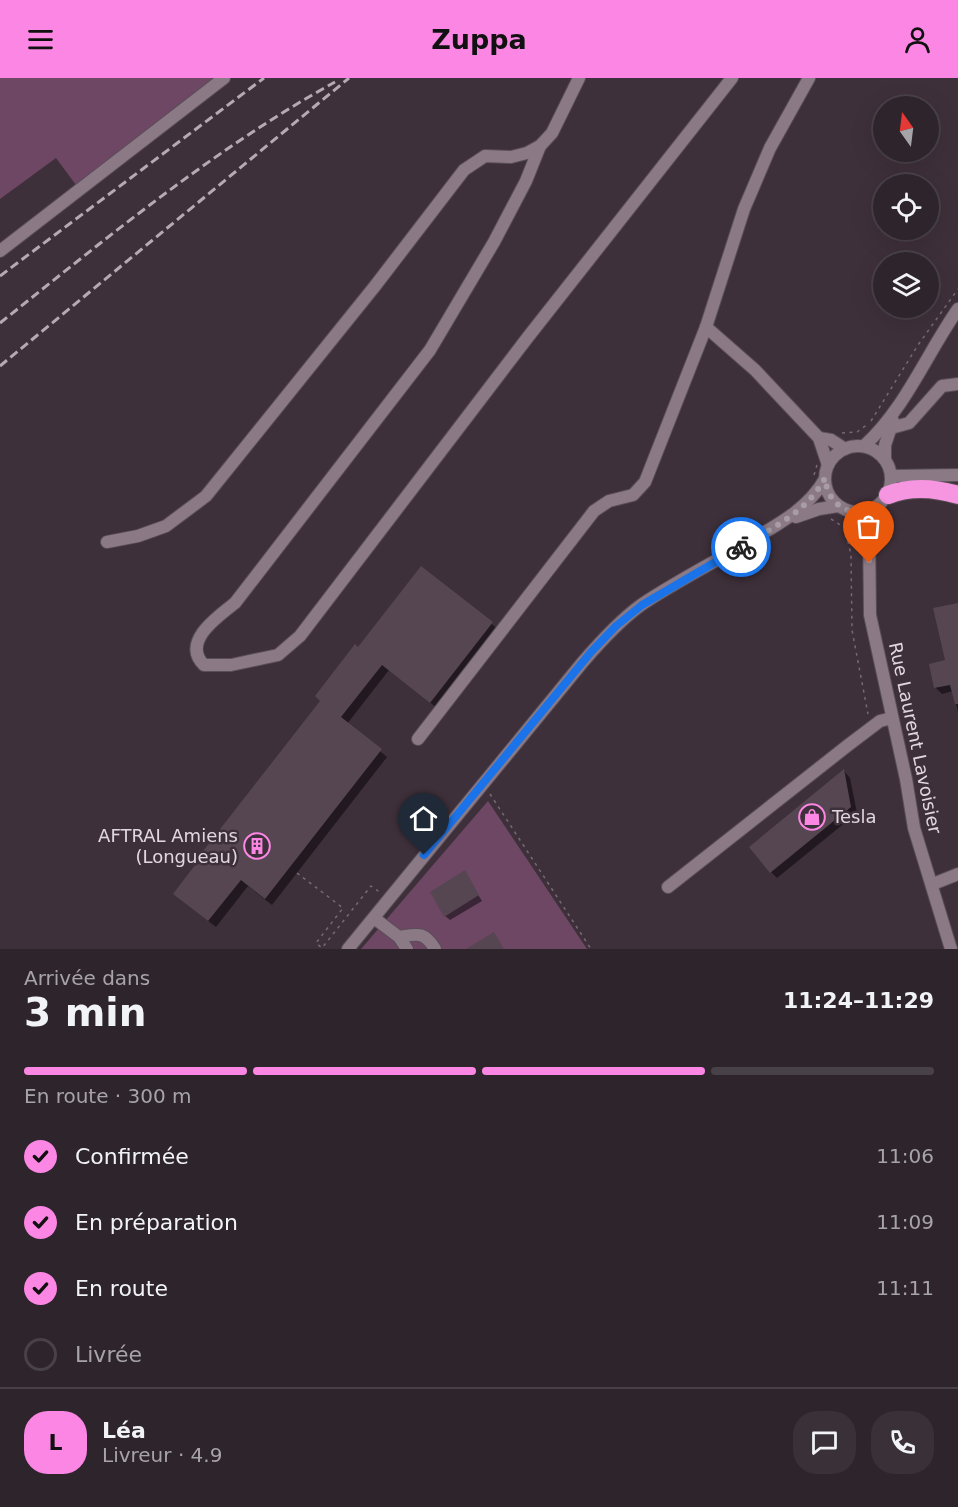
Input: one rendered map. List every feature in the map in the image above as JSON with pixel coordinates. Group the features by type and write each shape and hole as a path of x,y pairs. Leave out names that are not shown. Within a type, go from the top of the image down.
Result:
{"highway":[{"path":"888,495 909,489 958,495"}],"street":[{"path":"0,251 224,78"},
{"path":"107,542 138,536 166,526 206,496 375,286 464,170 485,156 511,157 527,153 540,146 552,133 579,78"},
{"path":"540,146 526,181 494,242 430,350 235,603 199,636 195,646 196,653 204,665 231,665 278,655 300,636 528,337 732,78"},
{"path":"418,739 594,511 609,501 633,495 645,482 706,327 744,209 770,148 809,78"},
{"path":"864,446 894,413 938,338 958,309"},
{"path":"706,327 755,370 824,442 845,449"},
{"path":"891,428 909,423 942,386 958,384"},
{"path":"854,513 872,510 888,495 892,476 885,459 885,446 894,413"},
{"path":"824,442 828,465"},
{"path":"348,949 591,652 616,626 642,605 781,523 804,506 818,490 819,478 838,453 854,446 864,446 876,451 885,459"},
{"path":"892,476 958,475"},
{"path":"819,478 831,499 838,506 854,513 869,531"},
{"path":"781,523 819,509 838,506"},
{"name":"Rue Laurent Lavoisier","path":"872,510 869,531 870,615 914,828 951,949"},
{"path":"668,888 872,727 880,721 892,718"},
{"path":"933,884 957,877"},
{"path":"374,918 399,937 406,949"},
{"path":"399,937 423,935 429,939 435,949"}],"path":[{"path":"819,478 818,455 824,442 838,434 857,432 870,424 918,345 958,289"},
{"path":"819,509 845,528 850,545 852,630 867,712 872,727"},
{"path":"484,783 591,949"},
{"path":"297,873 343,908 316,944 322,948 371,886 389,899"}],"shaded area":[{"path":"0,78 224,78 79,189 56,158 0,199"},
{"path":"488,801 587,949 361,949"}],"building":[{"path":"421,566 493,622 430,703 382,665 341,717 382,749 265,899 241,880 208,921 173,894 205,852 203,851 320,701 315,696 355,644 358,647"},
{"path":"958,603 958,704 955,704 950,685 934,688 929,664 945,660 933,608"},
{"name":"Tesla","path":"844,769 851,807 770,873 749,847"},
{"path":"465,870 479,895 444,917 430,892"},
{"path":"494,932 504,949 466,949"}],"railway":[{"path":"0,276 264,78"},
{"path":"0,366 349,78"},
{"path":"0,323 204,165 290,108 335,82"}],"way so far":[{"path":"741,547 804,506 825,478 826,489 838,506 854,513 872,510 869,531 869,563"}],"place":[{"name":"Tesla","path":"812,817"},
{"name":"AFTRAL Amiens (Longueau)","path":"257,846"}],"route":[{"path":"424,855 591,652 616,626 642,605 741,547"}]}
